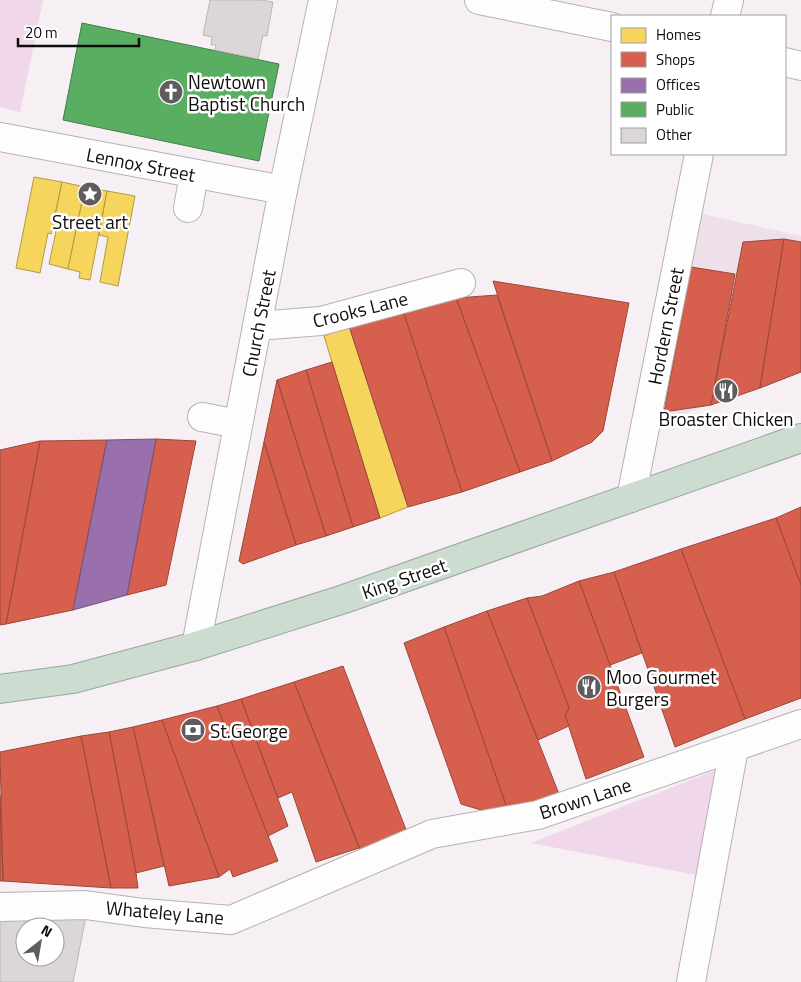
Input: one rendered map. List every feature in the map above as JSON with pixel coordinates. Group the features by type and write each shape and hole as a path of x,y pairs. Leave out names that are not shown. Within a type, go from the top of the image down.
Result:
{"highway":[{"name":"King Street","path":"0,689 73,679 196,646 354,595 801,438"}],"street":[{"name":"Church Street","path":"196,646 283,190 323,0"},
{"path":"479,0 611,27"},
{"path":"725,15 729,0"},
{"path":"786,62 801,66"},
{"name":"Lennox Street","path":"0,137 283,190"},
{"name":"Hordern Street","path":"631,498 699,155"},
{"path":"188,208 194,174"},
{"name":"Crooks Lane","path":"257,326 321,322 461,283"},
{"path":"202,418 238,424"},
{"name":"Brown Lane","path":"432,834 538,815 801,724"},
{"path":"691,982 734,748"},
{"name":"Whateley Lane","path":"0,907 85,904 144,913 230,920 432,834"}],"shaded area":[{"path":"0,0 43,0 20,112 0,107"},
{"path":"702,214 801,236 801,371 667,420 663,415"},
{"path":"718,769 701,876 531,843"}],"building: Homes":[{"path":"34,177 62,182 51,234 48,233 40,273 16,268"},
{"path":"62,182 85,187 68,269 49,264 57,227 53,226"},
{"path":"85,187 107,191 90,280 79,278 80,272 68,269"},
{"path":"107,191 135,196 118,286 100,282 108,237 99,235"},
{"path":"349,326 408,507 380,518 324,336"}],"building: Shops":[{"path":"784,239 760,388 711,405 743,242"},
{"path":"784,239 801,242 801,372 760,388"},
{"path":"691,267 735,274 711,405 664,412"},
{"path":"493,281 629,303 603,431 592,442 552,461"},
{"path":"497,295 552,461 520,472 456,298"},
{"path":"456,298 520,472 462,492 403,311"},
{"path":"403,311 462,492 408,507 349,326"},
{"path":"332,362 380,518 353,527 306,370"},
{"path":"306,370 353,527 326,536 277,380"},
{"path":"277,380 326,536 296,545 264,442"},
{"path":"156,439 196,441 166,585 127,595"},
{"path":"107,440 73,610 6,624 40,441"},
{"path":"40,441 6,624 0,625 0,450"},
{"path":"264,442 296,545 243,564 239,561"},
{"path":"801,507 801,585 776,518"},
{"path":"776,518 801,585 801,698 745,719 681,549"},
{"path":"681,549 745,719 675,747 614,572"},
{"path":"614,572 642,653 610,665 579,581"},
{"name":"Moo Gourmet Burgers","path":"579,581 644,757 586,779 565,715 569,708 527,598 542,596"},
{"path":"527,598 569,708 565,715 569,726 538,740 487,611"},
{"path":"487,611 559,794 508,811 444,627"},
{"path":"444,627 508,811 494,814 461,804 404,643"},
{"path":"343,666 408,835 362,854 294,682"},
{"path":"294,682 359,848 316,862 292,792 278,798 241,699"},
{"path":"241,699 288,826 268,836 217,706"},
{"path":"217,706 278,861 233,877 230,869 219,877 162,720"},
{"path":"162,720 219,877 169,886 133,727"},
{"path":"133,727 164,866 136,873 109,732"},
{"path":"109,732 138,888 111,888 81,736"},
{"path":"81,736 111,888 3,881 0,752"},
{"path":"0,795 3,881 0,881"}],"building: Offices":[{"path":"156,439 127,595 73,610 107,440"}],"building: Public":[{"name":"Newtown Baptist Church","path":"82,23 279,64 259,161 63,120"}],"building: Other":[{"path":"210,0 261,0 273,2 267,36 263,35 258,59 215,50 216,45 211,45 212,37 203,35"},
{"path":"0,916 86,916 73,982 0,982"}],"place":[{"name":"Newtown Baptist Church","path":"171,92"},
{"name":"Street art","path":"90,194"},
{"name":"Broaster Chicken","path":"726,391"},
{"name":"Moo Gourmet Burgers","path":"589,687"},
{"name":"St.George","path":"193,730"}]}
